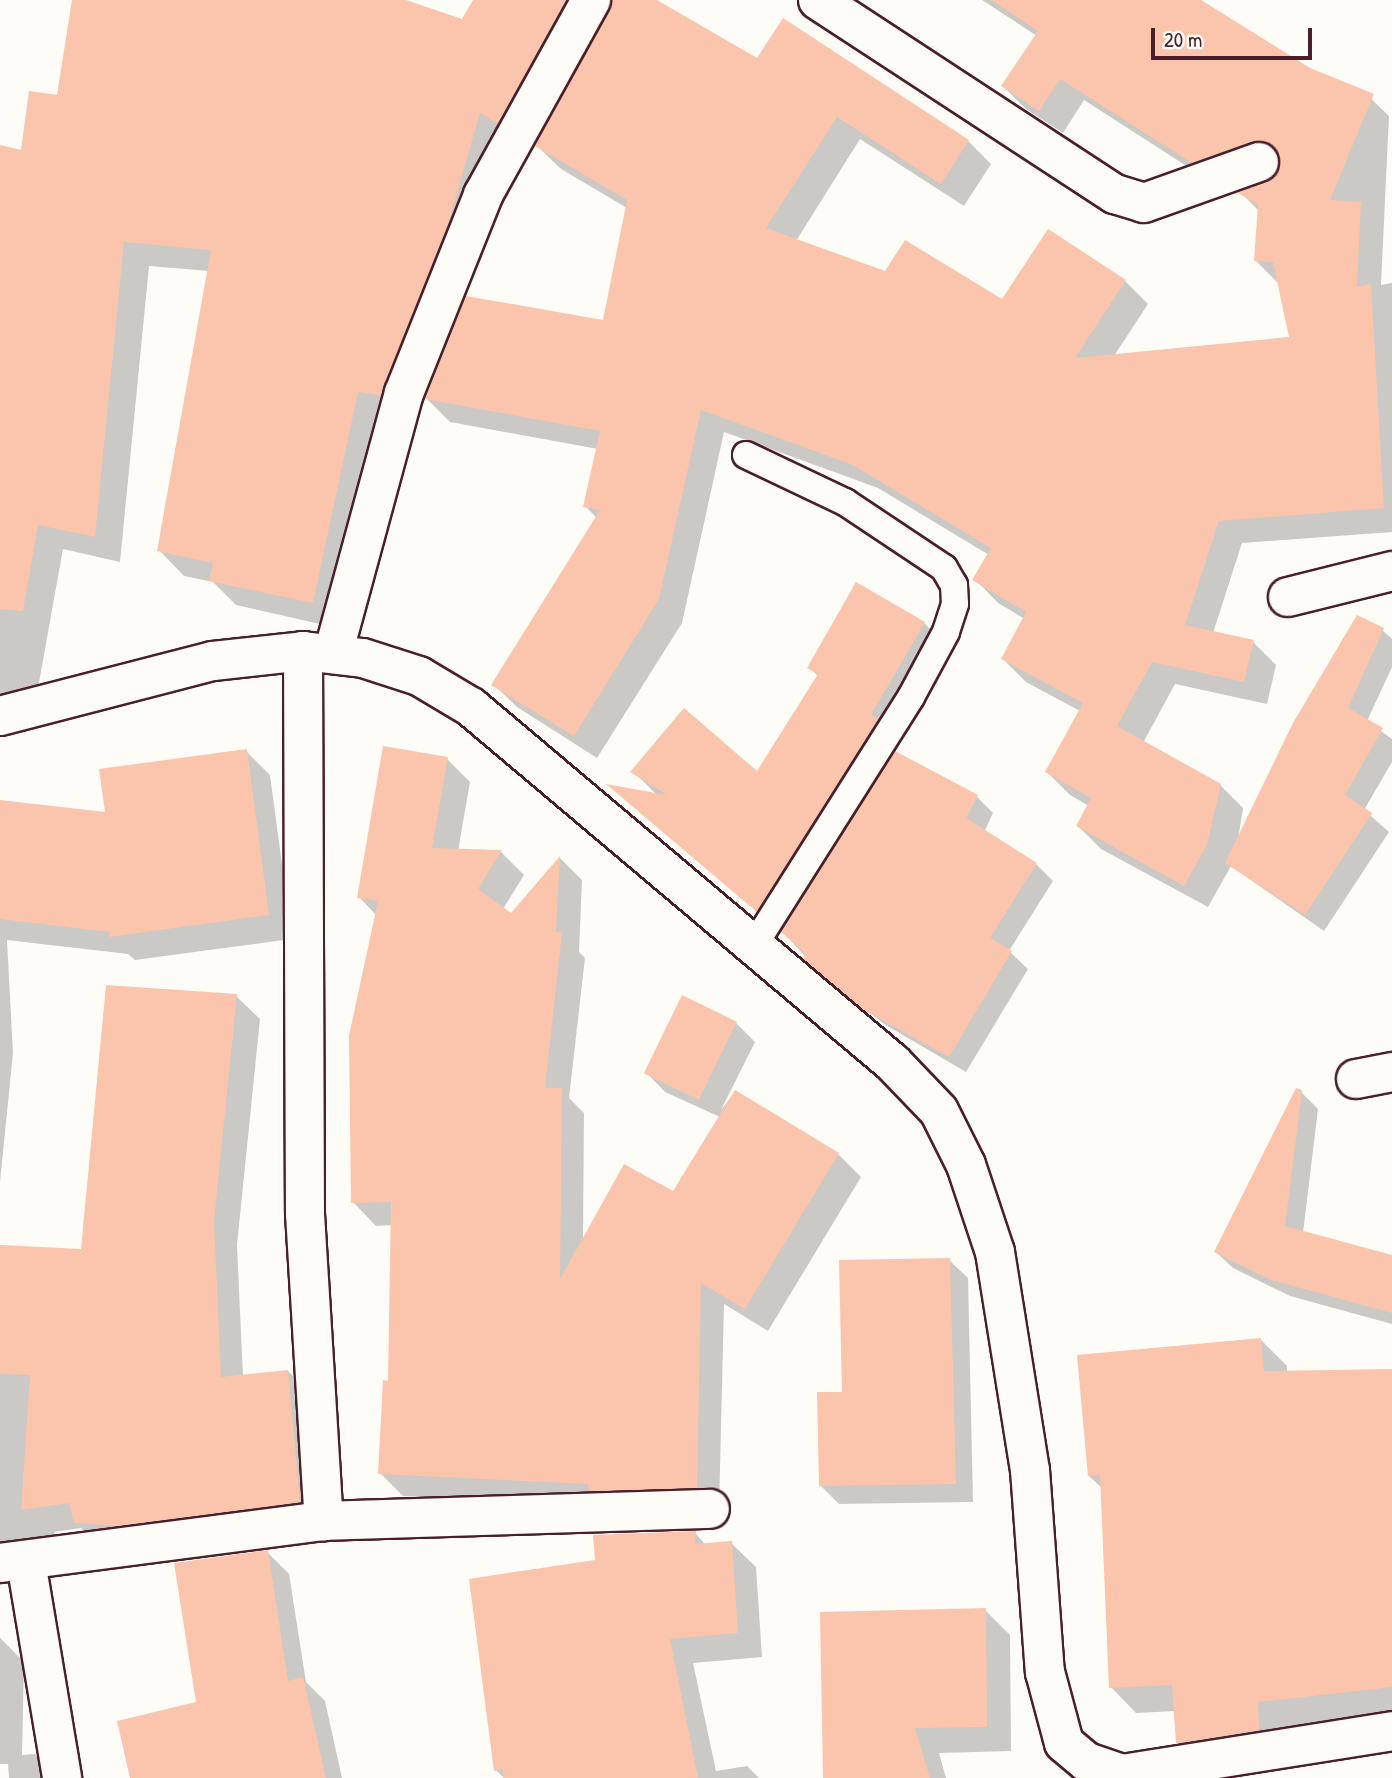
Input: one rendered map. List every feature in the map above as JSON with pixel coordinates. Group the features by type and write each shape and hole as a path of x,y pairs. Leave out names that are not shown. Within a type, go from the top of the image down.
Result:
{"street":[{"path":"324,1521 304,1214 318,652 404,393 483,195 591,0"},
{"path":"818,0 1115,194 1144,203 1259,162"},
{"path":"1288,597 1392,571"},
{"path":"0,716 212,661 318,652 363,658 419,676 471,707 894,1063 939,1111 966,1165 995,1252 1030,1470 1045,1672 1064,1743 1087,1762 1122,1774 1392,1731"},
{"path":"62,1778 13,1562 324,1521 710,1509"}],"lane":[{"path":"746,455 845,502 944,568 954,585 955,604 946,632 911,697 753,947"}],"building":[{"path":"72,0 406,0 462,19 473,0 566,0 498,124 480,113 448,224 381,395 358,392 313,603 209,581 213,563 157,551 211,250 124,242 95,537 38,525 23,611 0,609 0,145 21,150 29,91 57,95"},
{"path":"613,0 657,0 757,58 783,18 969,140 941,184 837,117 766,228 885,271 905,240 1002,299 1048,229 1126,280 1075,358 1289,337 1273,262 1254,261 1258,205 1238,193 1275,177 1280,155 1273,145 1252,141 1192,163 1060,79 1039,111 1001,86 1038,31 991,0 1201,0 1310,68 1374,94 1330,200 1361,202 1357,287 1371,284 1384,508 1219,521 1185,625 1254,640 1244,682 1152,662 1117,726 1221,784 1207,845 1184,886 1076,826 1091,798 1045,772 1083,703 1001,659 1026,612 972,580 991,548 853,465 701,410 659,599 574,736 491,685 600,510 583,507 600,431 425,399 466,296 603,320 627,200 535,146"},
{"path":"856,582 925,622 871,715 878,719 757,912 606,784 667,795 630,772 684,708 757,771 818,674 807,668"},
{"path":"1357,615 1384,628 1348,708 1383,728 1345,795 1372,813 1305,915 1225,863 1293,723"},
{"path":"383,746 448,757 432,848 502,850 478,889 511,913 560,856 556,932 562,933 545,1088 562,1088 560,1279 624,1164 673,1191 735,1090 839,1153 745,1309 701,1283 697,1488 589,1491 588,1484 378,1474 383,1380 388,1381 391,1202 351,1203 349,1036 378,901 357,898"},
{"path":"247,749 269,915 109,937 110,932 0,919 0,800 105,812 99,769"},
{"path":"895,751 978,795 966,818 1037,863 990,938 1012,951 949,1057 864,1010 803,959 806,954 781,932"},
{"path":"106,985 237,994 214,1221 221,1377 288,1370 300,1502 118,1526 74,1523 69,1503 21,1510 30,1375 0,1374 0,1245 81,1249"},
{"path":"682,995 737,1022 699,1100 644,1073"},
{"path":"1296,1088 1302,1090 1285,1226 1392,1255 1392,1313 1271,1280 1214,1252"},
{"path":"950,1258 956,1484 819,1486 817,1392 842,1392 839,1260"},
{"path":"1261,1338 1264,1371 1392,1369 1392,1687 1258,1702 1259,1730 1176,1743 1172,1685 1109,1688 1100,1475 1088,1476 1077,1355"},
{"path":"696,1531 695,1544 732,1541 738,1633 670,1639 698,1778 504,1778 503,1769 494,1771 469,1579 595,1560 593,1535"},
{"path":"268,1550 288,1681 303,1677 326,1778 130,1778 117,1721 196,1702 174,1563"},
{"path":"986,1608 987,1727 915,1728 930,1778 823,1778 820,1612"}]}
